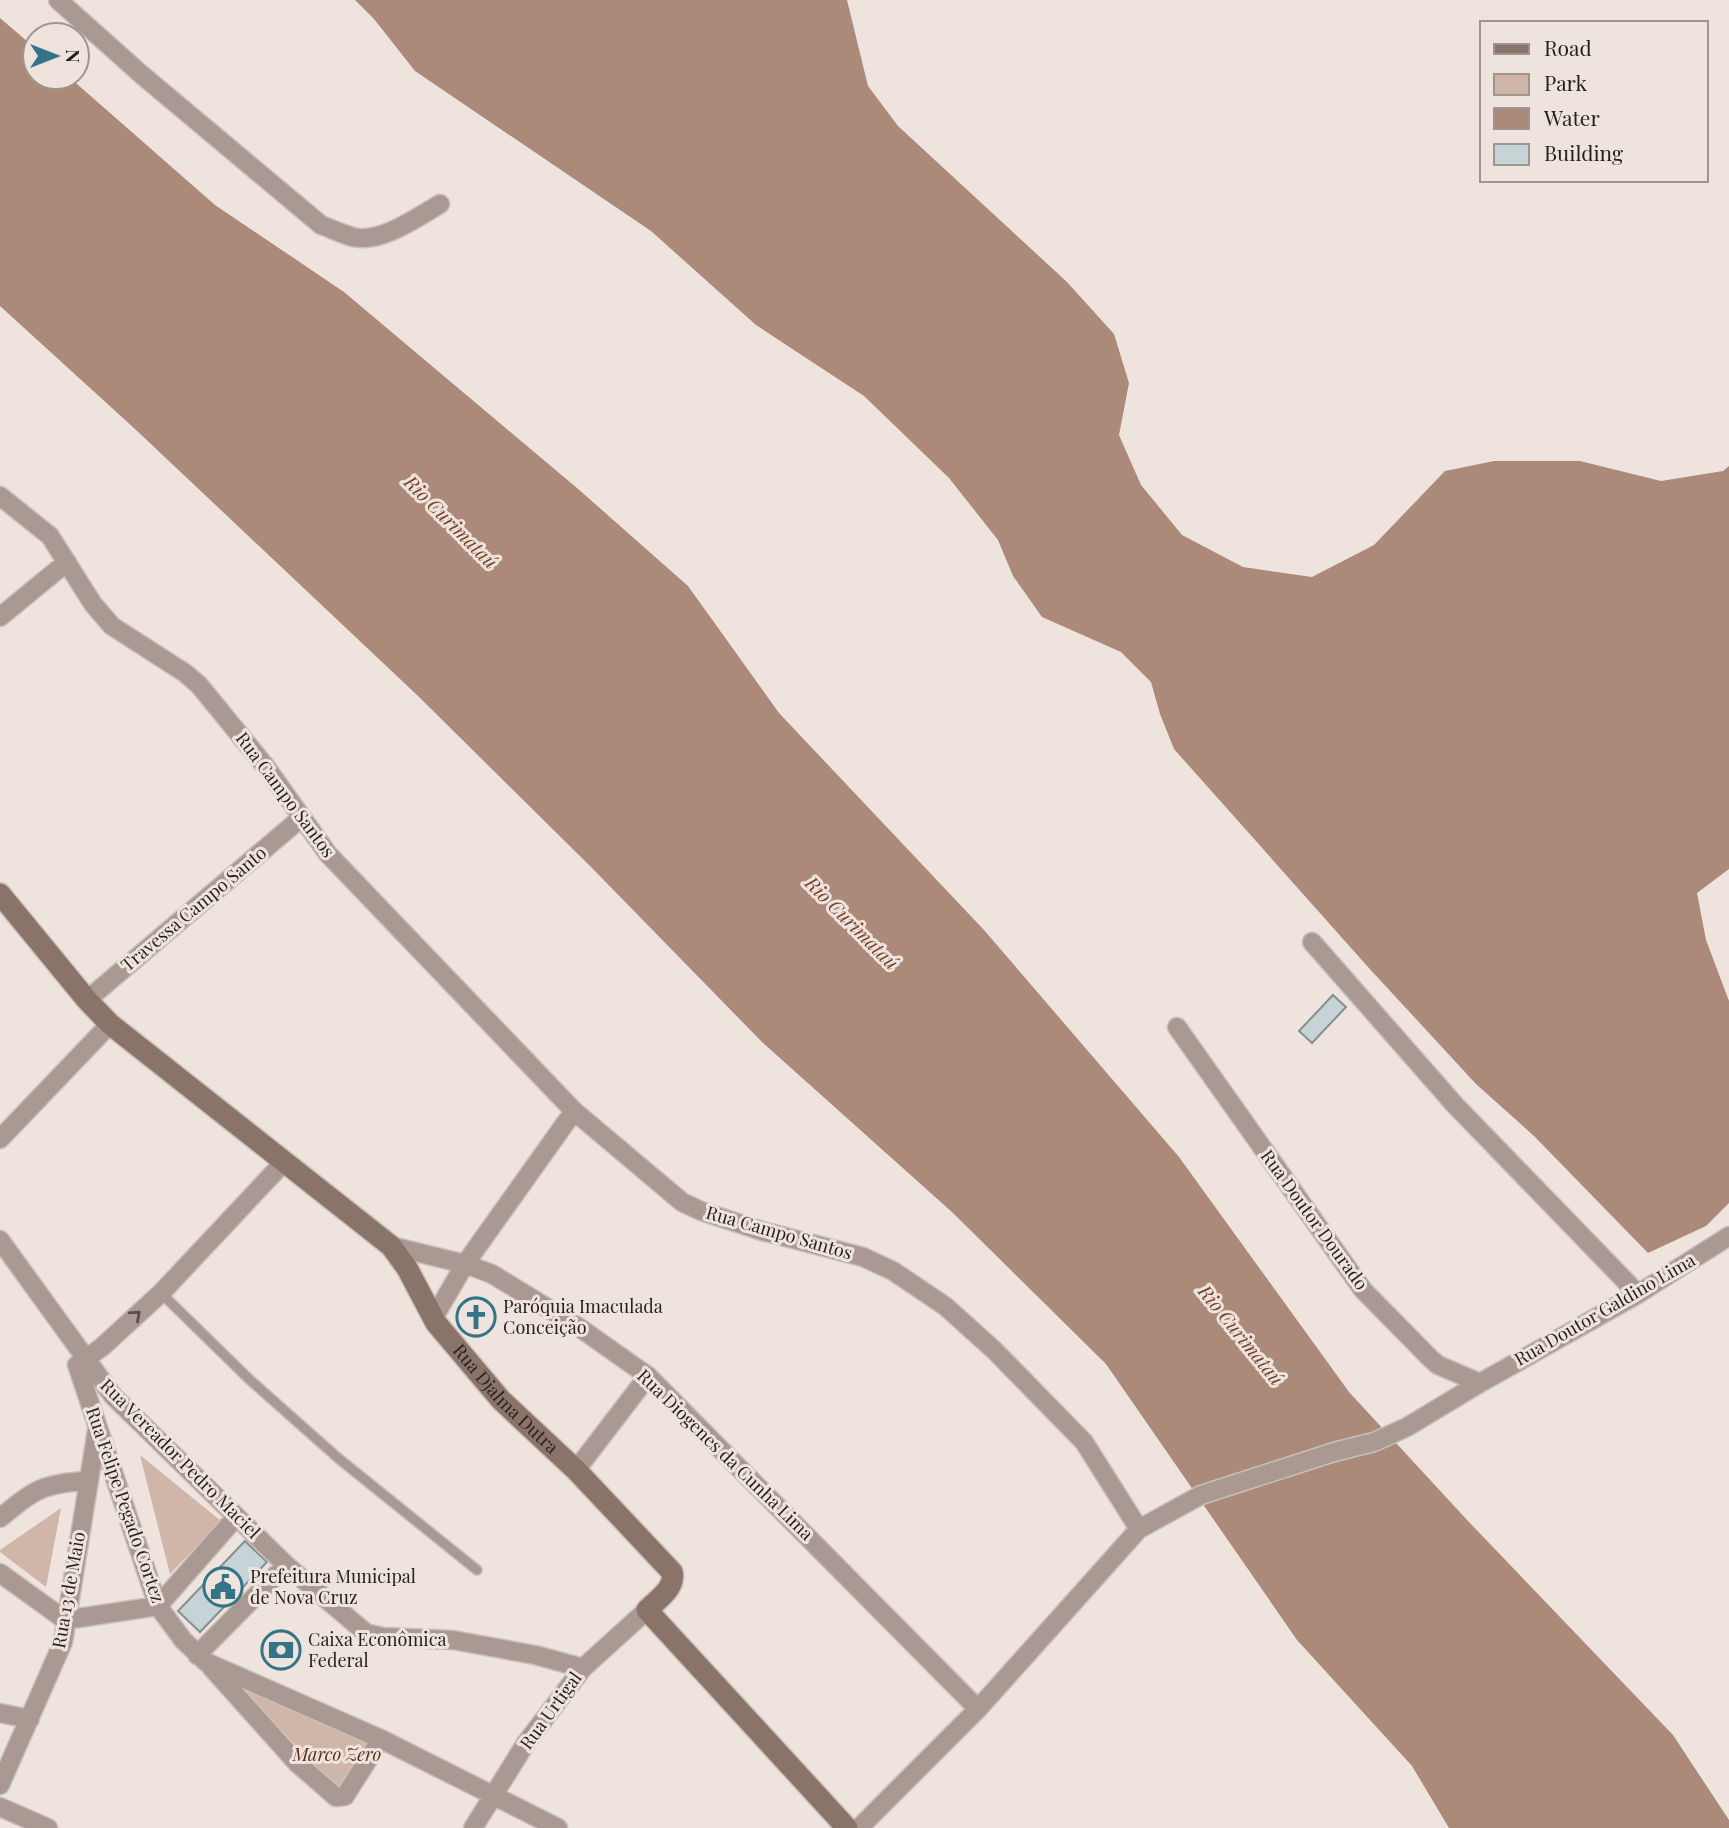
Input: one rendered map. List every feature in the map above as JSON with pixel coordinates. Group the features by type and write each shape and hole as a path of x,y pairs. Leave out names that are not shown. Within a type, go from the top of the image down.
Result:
{"main road":[{"name":"Rua Djalma Dutra","path":"0,894 86,1000 110,1024 391,1246 411,1273 433,1319 500,1399 576,1470 672,1572 672,1586 647,1610"},
{"path":"647,1610 847,1828"}],"street":[{"path":"58,0 142,75 321,225 353,237 377,236 409,223 440,204"},
{"name":"Rua Campo Santos","path":"0,496 50,536 93,604 112,626 199,685 266,767 328,854 574,1111 682,1202 762,1231 863,1257 893,1271 944,1306 994,1350 1084,1442 1139,1529"},
{"path":"0,618 67,562"},
{"name":"Travessa Campo Santo","path":"86,1000 300,818"},
{"path":"1312,942 1455,1105 1639,1294"},
{"path":"0,1139 110,1024"},
{"name":"Rua Doutor Dourado","path":"1177,1027 1363,1290 1438,1365 1480,1382"},
{"path":"433,1319 465,1264 574,1111"},
{"path":"0,1240 55,1314 81,1361 102,1347 161,1293 284,1162"},
{"name":"Rua Doutor Galdino Lima","path":"1139,1529 1201,1495 1334,1452 1374,1442 1407,1427 1480,1382 1639,1294 1729,1236"},
{"name":"Rua Diogenes da Cunha Lima","path":"391,1246 492,1273 528,1294 648,1376 978,1709"},
{"name":"Rua Felipe Pegado Cortez","path":"81,1361 77,1368 158,1606 202,1659 382,1739 558,1828"},
{"name":"Rua Vereador Pedro Maciel","path":"81,1361 113,1396 286,1565 366,1633 374,1636 448,1639 536,1655 583,1668"},
{"path":"576,1470 648,1376"},
{"name":"Rua 13 de Maio","path":"0,1785 63,1642 97,1426"},
{"path":"0,1518 29,1494 43,1487 87,1481"},
{"path":"0,1573 65,1620 158,1606 236,1517"},
{"path":"859,1828 978,1709 1139,1529"},
{"path":"286,1565 202,1659 297,1763 336,1797 342,1798 347,1794 382,1739"},
{"name":"Rua Urtigal","path":"473,1828 526,1744 583,1668 647,1610"},
{"path":"0,1713 30,1719"},
{"path":"0,1807 48,1828"}],"lane":[{"path":"161,1293 250,1380 338,1458 477,1570"}],"green space":[{"path":"140,1455 221,1521 170,1574"},
{"path":"61,1508 46,1587 0,1550"},
{"name":"Marco Zero","path":"231,1677 374,1747 339,1791"}],"water":[{"path":"355,0 847,0 868,86 898,126 1067,282 1114,334 1129,383 1119,435 1141,485 1182,535 1243,567 1312,577 1374,545 1445,471 1494,461 1580,461 1661,481 1723,471 1729,466 1729,869 1697,893 1706,940 1729,1001 1729,1203 1706,1226 1648,1253 1534,1136 1476,1084 1174,749 1151,682 1121,652 1042,617 1013,576 998,540 949,478 864,396 756,325 651,231 415,71 374,19"},
{"name":"Rio Curimataú","path":"0,18 21,36 21,91 85,91 215,205 344,292 577,488 688,586 779,713 984,930 1179,1157 1349,1392 1673,1735 1729,1820 1729,1828 1449,1828 1412,1766 1297,1640 1106,1364 953,1213 762,1042 591,867 417,695 135,429 0,306"}],"building":[{"path":"1333,995 1346,1007 1312,1043 1299,1031"},
{"name":"Prefeitura Municipal de Nova Cruz","path":"245,1541 267,1562 200,1632 178,1611"}],"place":[{"name":"Paróquia Imaculada Conceição","path":"476,1317"},
{"name":"Prefeitura Municipal de Nova Cruz","path":"223,1587"},
{"name":"Caixa Econômica Federal","path":"281,1650"}]}
